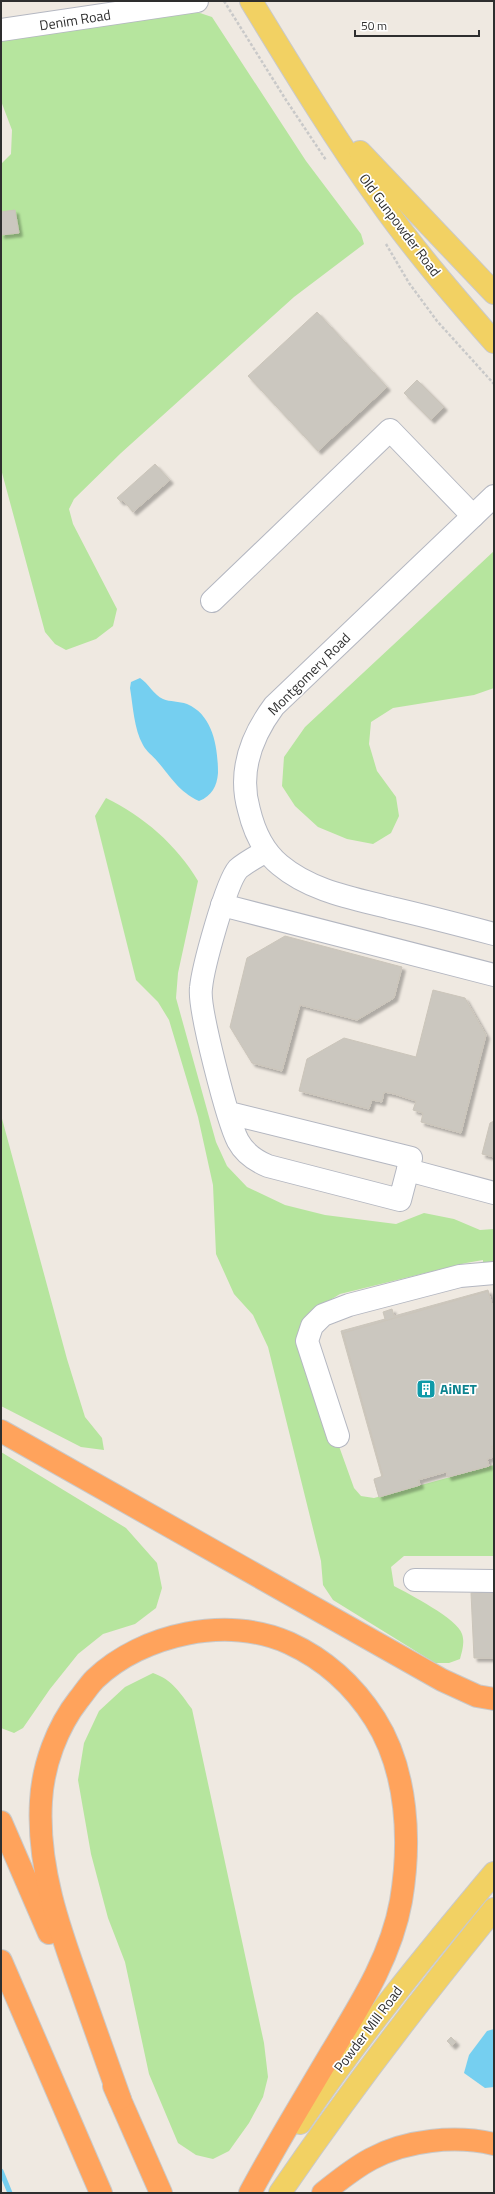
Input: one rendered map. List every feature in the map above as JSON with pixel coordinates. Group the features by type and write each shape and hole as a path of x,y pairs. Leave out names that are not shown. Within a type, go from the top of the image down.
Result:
{"highway":[{"path":"1,1431 442,1680 477,1696 494,1699"},
{"path":"120,2099 58,1926 46,1878 40,1799 49,1756 68,1713 95,1679 129,1654 168,1637 206,1631 248,1631 287,1642 322,1662 352,1688 376,1721 393,1759 404,1807 405,1860 401,1900 395,1926 385,1956 366,1997 250,2193"},
{"path":"1,1822 160,2193"},
{"path":"1,1961 101,2193"},
{"path":"323,2193 371,2159 409,2145 443,2141 485,2142 494,2144"}],"main road":[{"name":"Old Gunpowder Road","path":"251,1 313,101 388,213 421,256 494,342"},
{"name":"Old Gunpowder Road","path":"313,101 494,294"},
{"name":"Powder Mill Road","path":"253,2193 341,2063 405,1980 494,1873"},
{"name":"Powder Mill Road","path":"280,2193 360,2079 422,1997 494,1909"}],"street":[{"name":"Denim Road","path":"1,30 197,1"},
{"path":"212,601 390,430 472,516"},
{"name":"Montgomery Road","path":"494,496 274,706 259,726 249,751 245,775 246,800 253,826 266,851 293,875 330,892 494,934"},
{"path":"229,1113 411,1158 400,1200 268,1166 255,1160 244,1150 238,1141 229,1113 206,1021 200,990 222,905 238,870 266,851"},
{"path":"222,905 494,975"},
{"path":"408,1170 494,1193"},
{"path":"338,1436 307,1341 312,1326 323,1315 356,1303 460,1276 494,1274"},
{"path":"415,1580 494,1581"}],"green space":[{"path":"197,12 212,17 306,161 361,234 364,244 294,297 121,453 74,499 69,509 73,524 117,609 113,626 96,639 66,650 55,644 45,632 1,469 1,164 11,154 12,130 1,101 1,40"},
{"path":"494,551 494,688 474,695 393,708 371,722 369,744 377,771 396,797 399,816 391,833 373,844 347,839 318,827 295,806 282,786 284,757 305,727"},
{"path":"106,798 120,805 158,833 180,855 198,881 178,973 176,998 216,1142 227,1166 247,1187 285,1205 325,1215 396,1224 424,1213 454,1219 480,1230 494,1229 494,1266 483,1266 483,1260 466,1263 340,1294 314,1310 301,1323 302,1343 354,1488 361,1496 374,1498 494,1465 494,1556 404,1556 391,1567 394,1586 443,1614 459,1628 463,1641 460,1659 449,1663 435,1663 333,1600 323,1585 321,1561 268,1347 253,1315 234,1294 216,1254 213,1185 198,1117 169,1020 158,1002 136,980 95,816"},
{"path":"1,1115 67,1359 85,1417 102,1438 104,1450 81,1447 1,1406"},
{"path":"1,1452 126,1528 157,1563 162,1588 156,1608 135,1624 103,1634 78,1654 50,1689 23,1728 14,1733 1,1728"},
{"path":"153,1673 171,1683 180,1692 192,1709 264,2043 268,2077 263,2097 249,2123 229,2151 213,2159 196,2155 178,2143 149,2074 125,1962 108,1918 91,1854 78,1780 84,1743 99,1711 125,1687"}],"water":[{"path":"140,678 163,699 184,703 196,709 208,724 215,743 218,773 213,790 204,799 199,801 180,788 143,745 136,725 130,688 131,682"},
{"path":"494,2029 494,2087 485,2088 464,2073 469,2055 487,2031"}],"building":[{"path":"15,210 19,233 1,235 1,212"},
{"path":"317,312 387,387 318,451 248,376"},
{"path":"417,380 444,407 431,420 404,393"},
{"path":"155,464 170,480 133,512 123,500 121,502 117,498"},
{"path":"285,936 402,967 394,998 357,1020 300,1005 282,1071 252,1063 230,1027 247,958"},
{"path":"433,990 465,998 486,1035 461,1133 421,1122 423,1113 413,1110 416,1101 394,1094 384,1092 382,1102 372,1100 369,1109 299,1091 307,1059 344,1038 416,1057"},
{"path":"494,1121 494,1157 482,1154 490,1123"},
{"name":"AiNET","path":"488,1290 494,1312 494,1445 492,1446 494,1457 487,1459 489,1466 448,1477 446,1471 418,1478 420,1485 379,1497 374,1480 382,1477 341,1331 385,1319 383,1312 392,1309 394,1316","holes":["443,1460 444,1467 439,1468 437,1461","430,1464 431,1471 426,1472 424,1465"]},
{"name":"AiNET","path":"488,1291 494,1312 494,1446 491,1446 494,1457 487,1459 489,1466 448,1477 446,1472 418,1480 420,1485 379,1497 374,1479 383,1476 343,1333"},
{"path":"494,1592 494,1658 474,1658 471,1593"},
{"path":"451,2037 456,2042 452,2046 447,2041"}],"waterway":[{"path":"1,2171 10,2193"}],"place":[{"name":"AiNET","path":"426,1389"}]}
